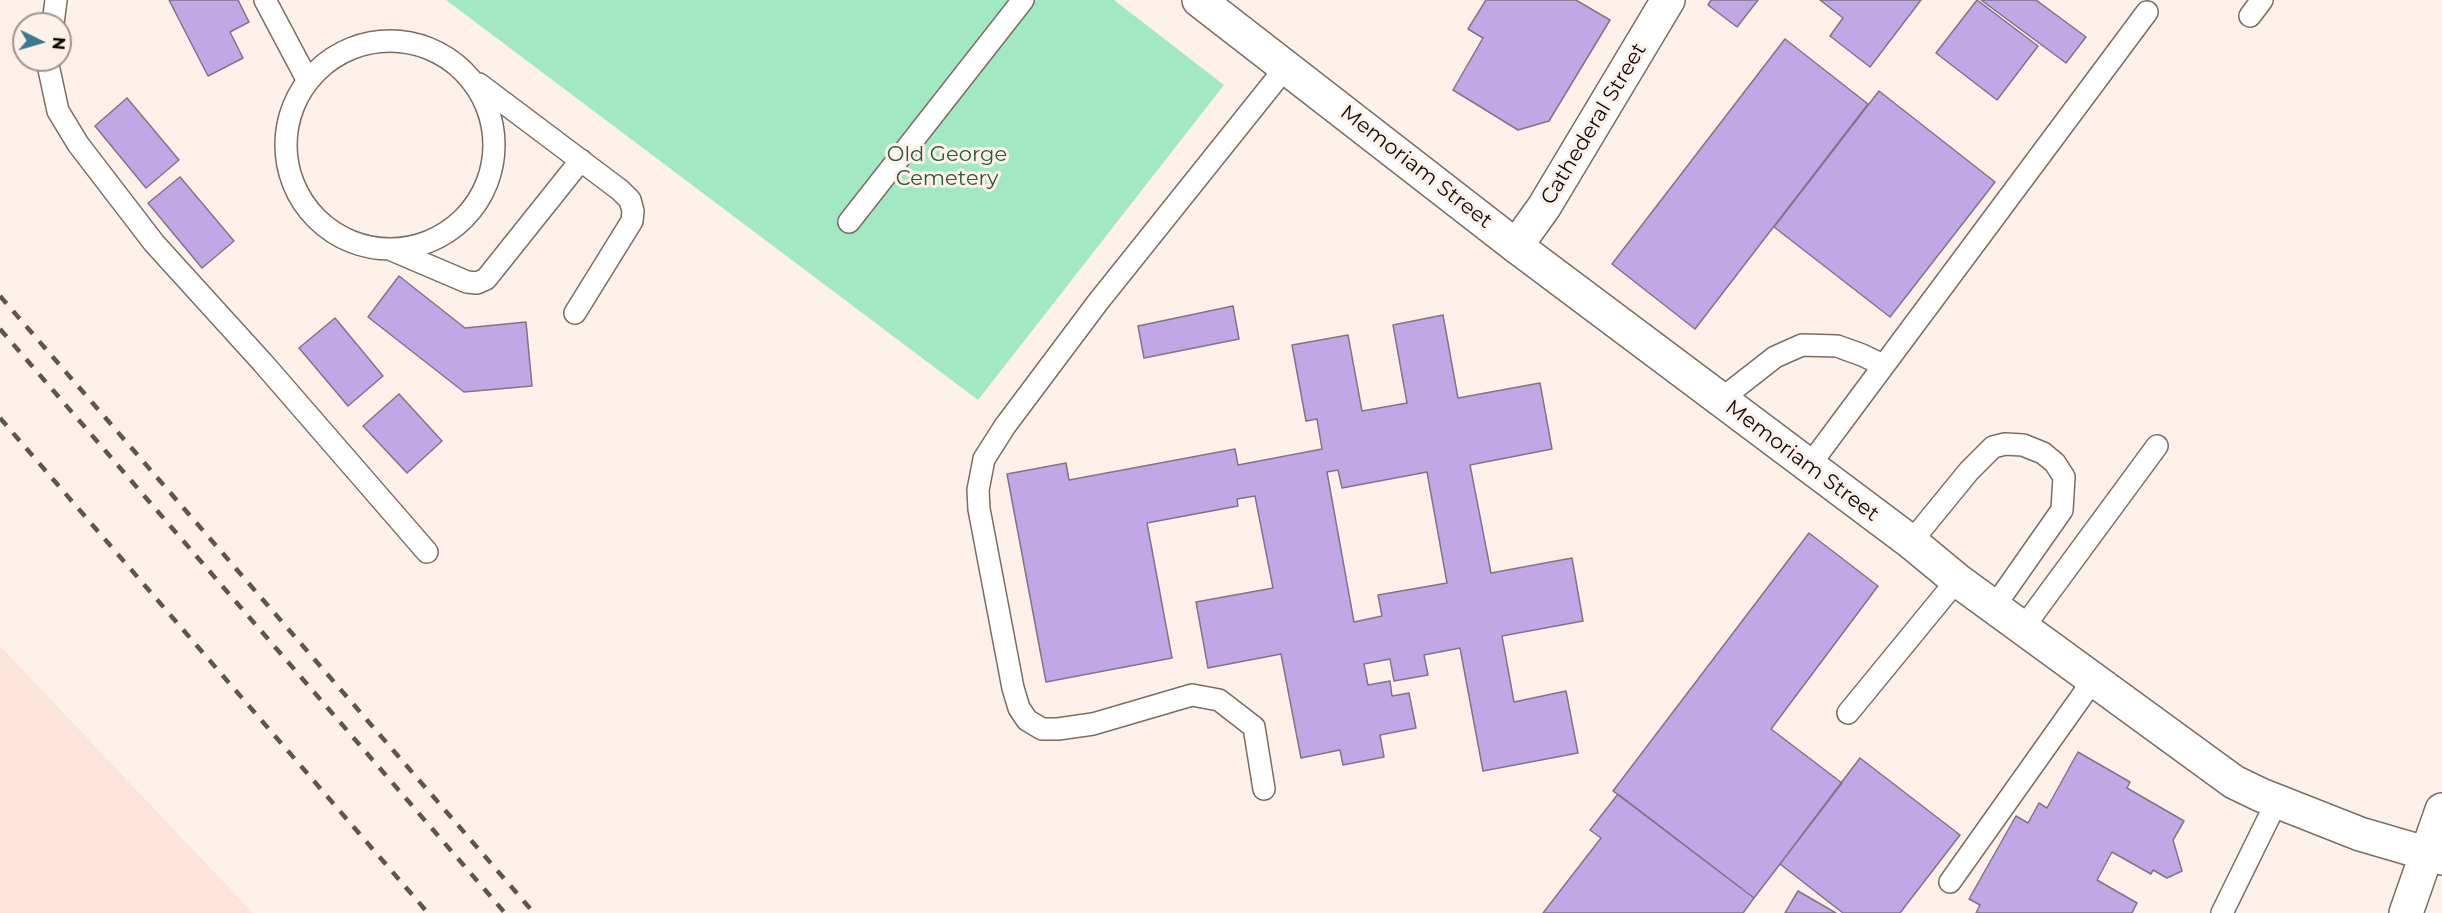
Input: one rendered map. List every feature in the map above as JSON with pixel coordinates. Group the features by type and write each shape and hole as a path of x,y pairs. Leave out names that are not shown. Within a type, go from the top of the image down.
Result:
{"main road":[{"name":"Memoriam Street","path":"1199,0 1516,246 1911,542 1957,580 2234,782 2360,834 2434,856"},
{"name":"Cathederal Street","path":"1516,246 1544,207 1668,0"},
{"path":"2406,913 2434,856 2442,810"}],"lane":[{"path":"266,0 308,81"},
{"path":"849,222 1023,0"},
{"path":"1809,466 2147,12"},
{"path":"471,78 484,98 492,120 495,143 493,166 485,189 473,209 457,226 437,239 415,247 392,250 368,248 346,240 326,228 309,212 297,192 289,170 286,147 288,123 295,100 324,64 343,51 365,43 389,40 412,42 434,49 620,189 630,200 633,211 632,221 575,313"},
{"path":"1264,789 1254,727 1219,700 1192,695 1093,724 1058,729 1042,729 1027,720 1019,708 1013,688 979,509 978,490 984,459 1005,426 1098,302 1286,67"},
{"path":"50,72 58,111 78,144 140,225 427,552"},
{"path":"392,250 466,282 477,283 486,279 581,160"},
{"path":"1720,400 1775,357 1802,345 1837,346 1863,354 1883,365"},
{"path":"1911,542 1969,471 1993,447 2005,444 2023,445 2043,453 2055,463 2064,477 2062,510 1994,607"},
{"path":"2023,628 2157,446"},
{"path":"1848,713 1957,580"},
{"path":"1950,882 2094,679"},
{"path":"2222,913 2277,801"}],"shaded area":[{"path":"0,646 253,913 0,913"}],"green space":[{"name":"Old George Cemetery","path":"446,0 1114,0 1224,85 978,400"}],"building":[{"path":"169,0 238,0 249,22 230,32 243,58 208,76"},
{"path":"1486,0 1576,0 1610,20 1549,121 1518,130 1453,90 1483,38 1468,29"},
{"path":"1711,0 1758,0 1737,27 1708,5"},
{"path":"1820,0 1921,0 1870,67 1830,36 1843,18"},
{"path":"1977,0 2038,46 1997,100 1936,53"},
{"path":"1981,0 2036,0 2086,37 2066,63"},
{"path":"1785,39 1868,104 1695,329 1612,264"},
{"path":"1879,91 1995,182 1890,317 1774,227"},
{"path":"127,98 179,160 146,188 95,126"},
{"path":"180,177 234,241 202,268 148,203"},
{"path":"399,276 465,328 526,322 532,386 464,392 368,317"},
{"path":"1233,306 1239,339 1144,358 1138,326"},
{"path":"1443,315 1458,398 1540,383 1552,449 1470,465 1491,573 1572,558 1583,621 1502,636 1514,702 1566,691 1578,753 1483,771 1460,648 1424,655 1428,675 1394,681 1390,659 1364,664 1368,685 1390,681 1392,696 1409,693 1416,728 1380,735 1384,757 1343,765 1340,750 1301,758 1281,654 1208,668 1196,602 1273,588 1255,496 1237,499 1238,506 1147,523 1172,658 1046,682 1007,474 1066,463 1069,480 1235,449 1238,465 1322,449 1317,419 1306,421 1292,345 1348,335 1362,411 1407,403 1393,325","holes":["1338,470 1342,488 1427,472 1447,583 1378,595 1382,616 1354,622 1327,472"]},
{"path":"335,318 383,376 348,406 299,348"},
{"path":"399,394 442,441 407,473 363,426"},
{"path":"1809,533 1878,586 1771,729 1842,783 1754,898 1613,791"},
{"path":"2078,752 2130,782 2127,788 2184,821 2173,840 2182,871 2167,878 2153,870 2151,874 2112,852 2097,880 2137,903 2132,913 1976,913 1980,905 1969,899 2016,816 2028,823 2039,803 2047,808"},
{"path":"1860,758 1960,835 1900,913 1843,913 1780,864"},
{"path":"1618,794 1754,898 1743,913 1543,913 1601,838 1590,830"},
{"path":"1798,891 1836,913 1785,913"}],"railway":[{"path":"0,296 534,913"},
{"path":"0,329 505,913"},
{"path":"0,418 428,913"}]}
